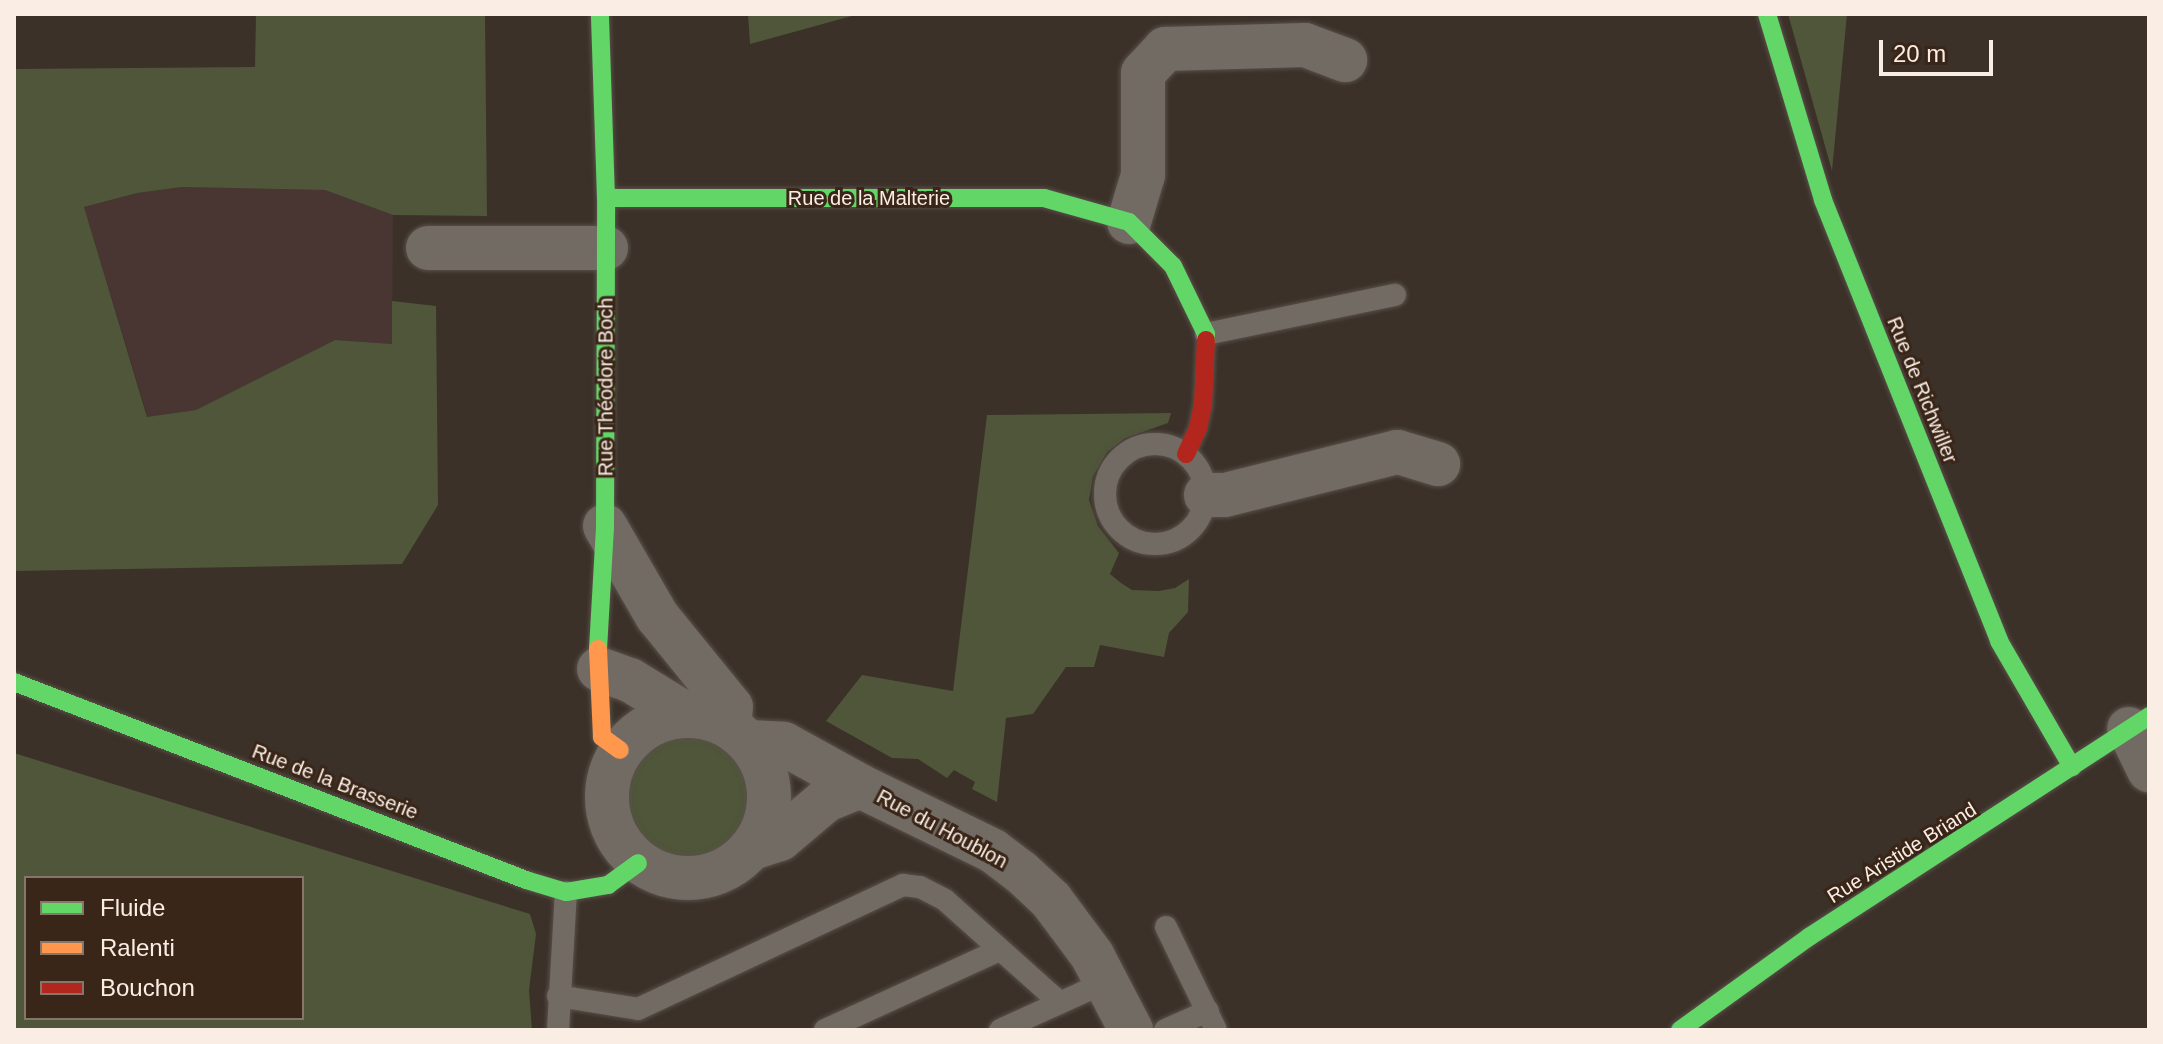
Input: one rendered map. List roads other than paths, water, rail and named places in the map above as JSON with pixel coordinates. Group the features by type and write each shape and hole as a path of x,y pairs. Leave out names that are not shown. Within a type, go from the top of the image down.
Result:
{"street":[{"name":"Rue Théodore Boch","path":"600,14 606,198 605,526 597,628 602,737 620,750"},
{"name":"Rue de Richwiller","path":"1767,14 1823,200 1999,641 2072,767"},
{"path":"1129,222 1143,175 1143,73 1165,49 1305,45 1345,60"},
{"name":"Rue de la Malterie","path":"606,198 1044,198 1129,222 1173,266 1206,334 1203,405 1198,428 1186,454"},
{"path":"428,248 606,248"},
{"path":"1206,495 1225,495 1398,452 1438,464"},
{"path":"605,526 657,616 731,707 739,734"},
{"path":"599,669 630,680 687,715"},
{"name":"Rue de la Brasserie","path":"14,682 526,880 566,892 608,885 638,863"},
{"path":"687,715 708,718 739,734 762,761 769,795 764,829 752,848 733,865 710,876 685,878 661,874 638,863 621,844 608,810 609,773 620,750 638,732 661,720 687,715"},
{"name":"Rue Aristide Briand","path":"1680,1030 1809,937 2139,722"},
{"path":"2139,722 2149,770"},
{"name":"Rue du Houblon","path":"739,734 784,744 860,786 993,851 1021,872 1051,900 1092,955 1131,1030"},
{"name":"Rue du Houblon","path":"752,848 780,839 826,800 860,786"}],"lane":[{"path":"1206,334 1395,295"},
{"path":"1163,444 1186,454 1201,471 1206,495 1201,515 1188,534 1167,544 1144,544 1123,535 1109,517 1104,495 1109,473 1123,455 1143,445 1163,444"},
{"path":"558,996 638,1009 903,885 920,887 945,900 1060,1003"},
{"path":"558,1030 566,892"},
{"path":"1165,1030 1212,1021 1166,927"},
{"path":"825,1030 1000,950"},
{"path":"1000,1030 1106,982"}]}
